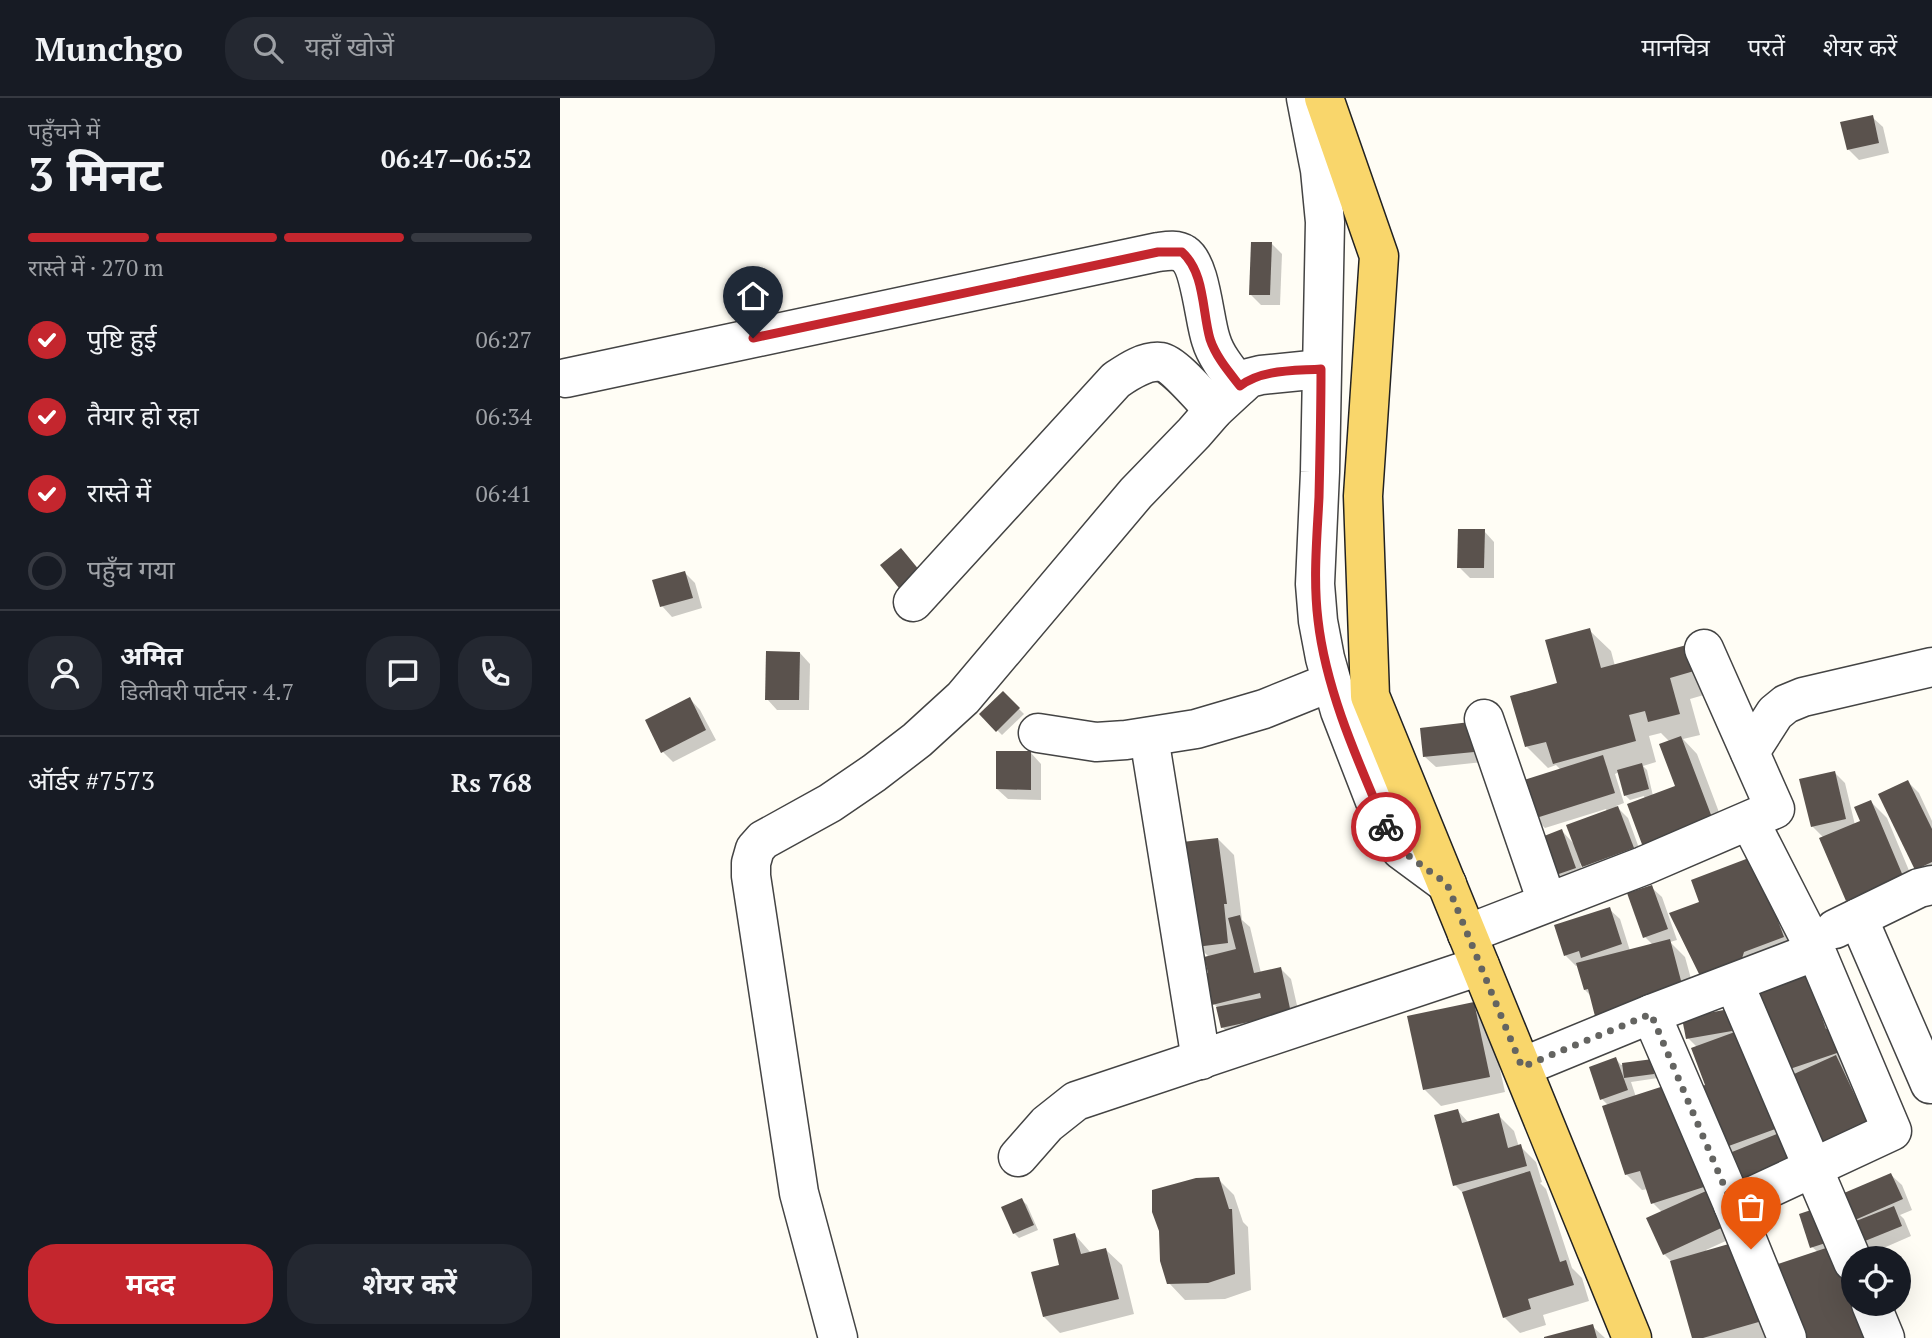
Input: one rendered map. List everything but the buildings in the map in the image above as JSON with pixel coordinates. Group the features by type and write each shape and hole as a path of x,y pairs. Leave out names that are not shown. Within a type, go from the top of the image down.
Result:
{"main road":[{"path":"1324,98 1379,256 1363,496 1370,696 1632,1338"}],"street":[{"path":"1306,98 1320,170 1325,222 1315,584 1318,621 1340,711 1385,827 1401,850 1447,884"},
{"path":"566,378 1131,257 1170,251 1182,252 1191,260 1227,398"},
{"path":"913,602 1116,380 1127,372 1143,365 1161,362 1227,398"},
{"path":"838,1338 799,1193 751,876 755,849 764,840 830,803 874,773 917,740 963,698 1136,493 1227,398 1250,379 1261,375 1321,369"},
{"path":"1018,1157 1047,1124 1076,1101 1201,1060 1473,950 1548,902 1643,866 1775,809 1704,649"},
{"path":"1750,752 1766,724 1786,704 1803,697 1932,667"},
{"path":"1038,733 1096,742 1196,729 1233,719 1332,682"},
{"path":"1484,719 1548,902"},
{"path":"1149,737 1201,1060"},
{"path":"1733,1205 1892,1132 1813,946 1750,821"},
{"path":"1522,1067 1734,983 1813,946 1858,918 1919,888 1932,885"},
{"path":"1858,918 1931,1086"},
{"path":"1734,983 1846,1246"},
{"path":"1651,1014 1787,1338"},
{"path":"1876,1316 1885,1338"}],"way so far":[{"path":"1386,827 1401,850 1447,884 1522,1067 1651,1014 1751,1249"}],"route":[{"path":"753,338 1158,252 1182,252 1191,260 1195,271 1210,339 1217,354 1240,386 1250,379 1275,372 1321,369 1315,584 1318,621 1340,711 1386,827"}]}
